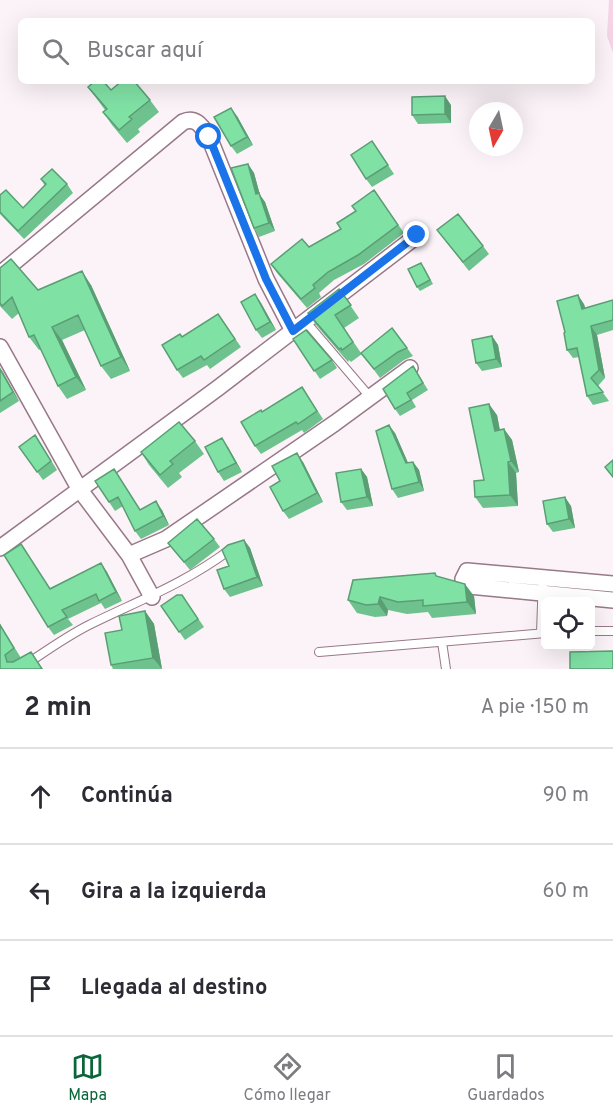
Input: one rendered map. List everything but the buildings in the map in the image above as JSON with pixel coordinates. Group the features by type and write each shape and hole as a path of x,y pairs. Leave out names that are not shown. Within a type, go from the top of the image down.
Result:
{"street":[{"path":"0,274 183,122 190,120 199,124 209,137 266,279 299,326"},
{"path":"0,548 299,326 417,235"},
{"path":"0,347 80,490 129,555 152,597"},
{"path":"129,555 166,539 410,368"},
{"path":"613,584 467,571 463,577 469,586 613,600"}],"lane":[{"path":"299,326 370,397"},
{"path":"19,669 87,626 152,597 203,570 234,547"},
{"path":"542,597 543,576"},
{"path":"595,631 613,630"},
{"path":"319,652 541,633"},
{"path":"442,642 446,669"}],"shaded area":[{"path":"609,0 613,0 613,53 607,36"}],"route":[{"path":"209,137 266,279 293,331 417,235"}]}
